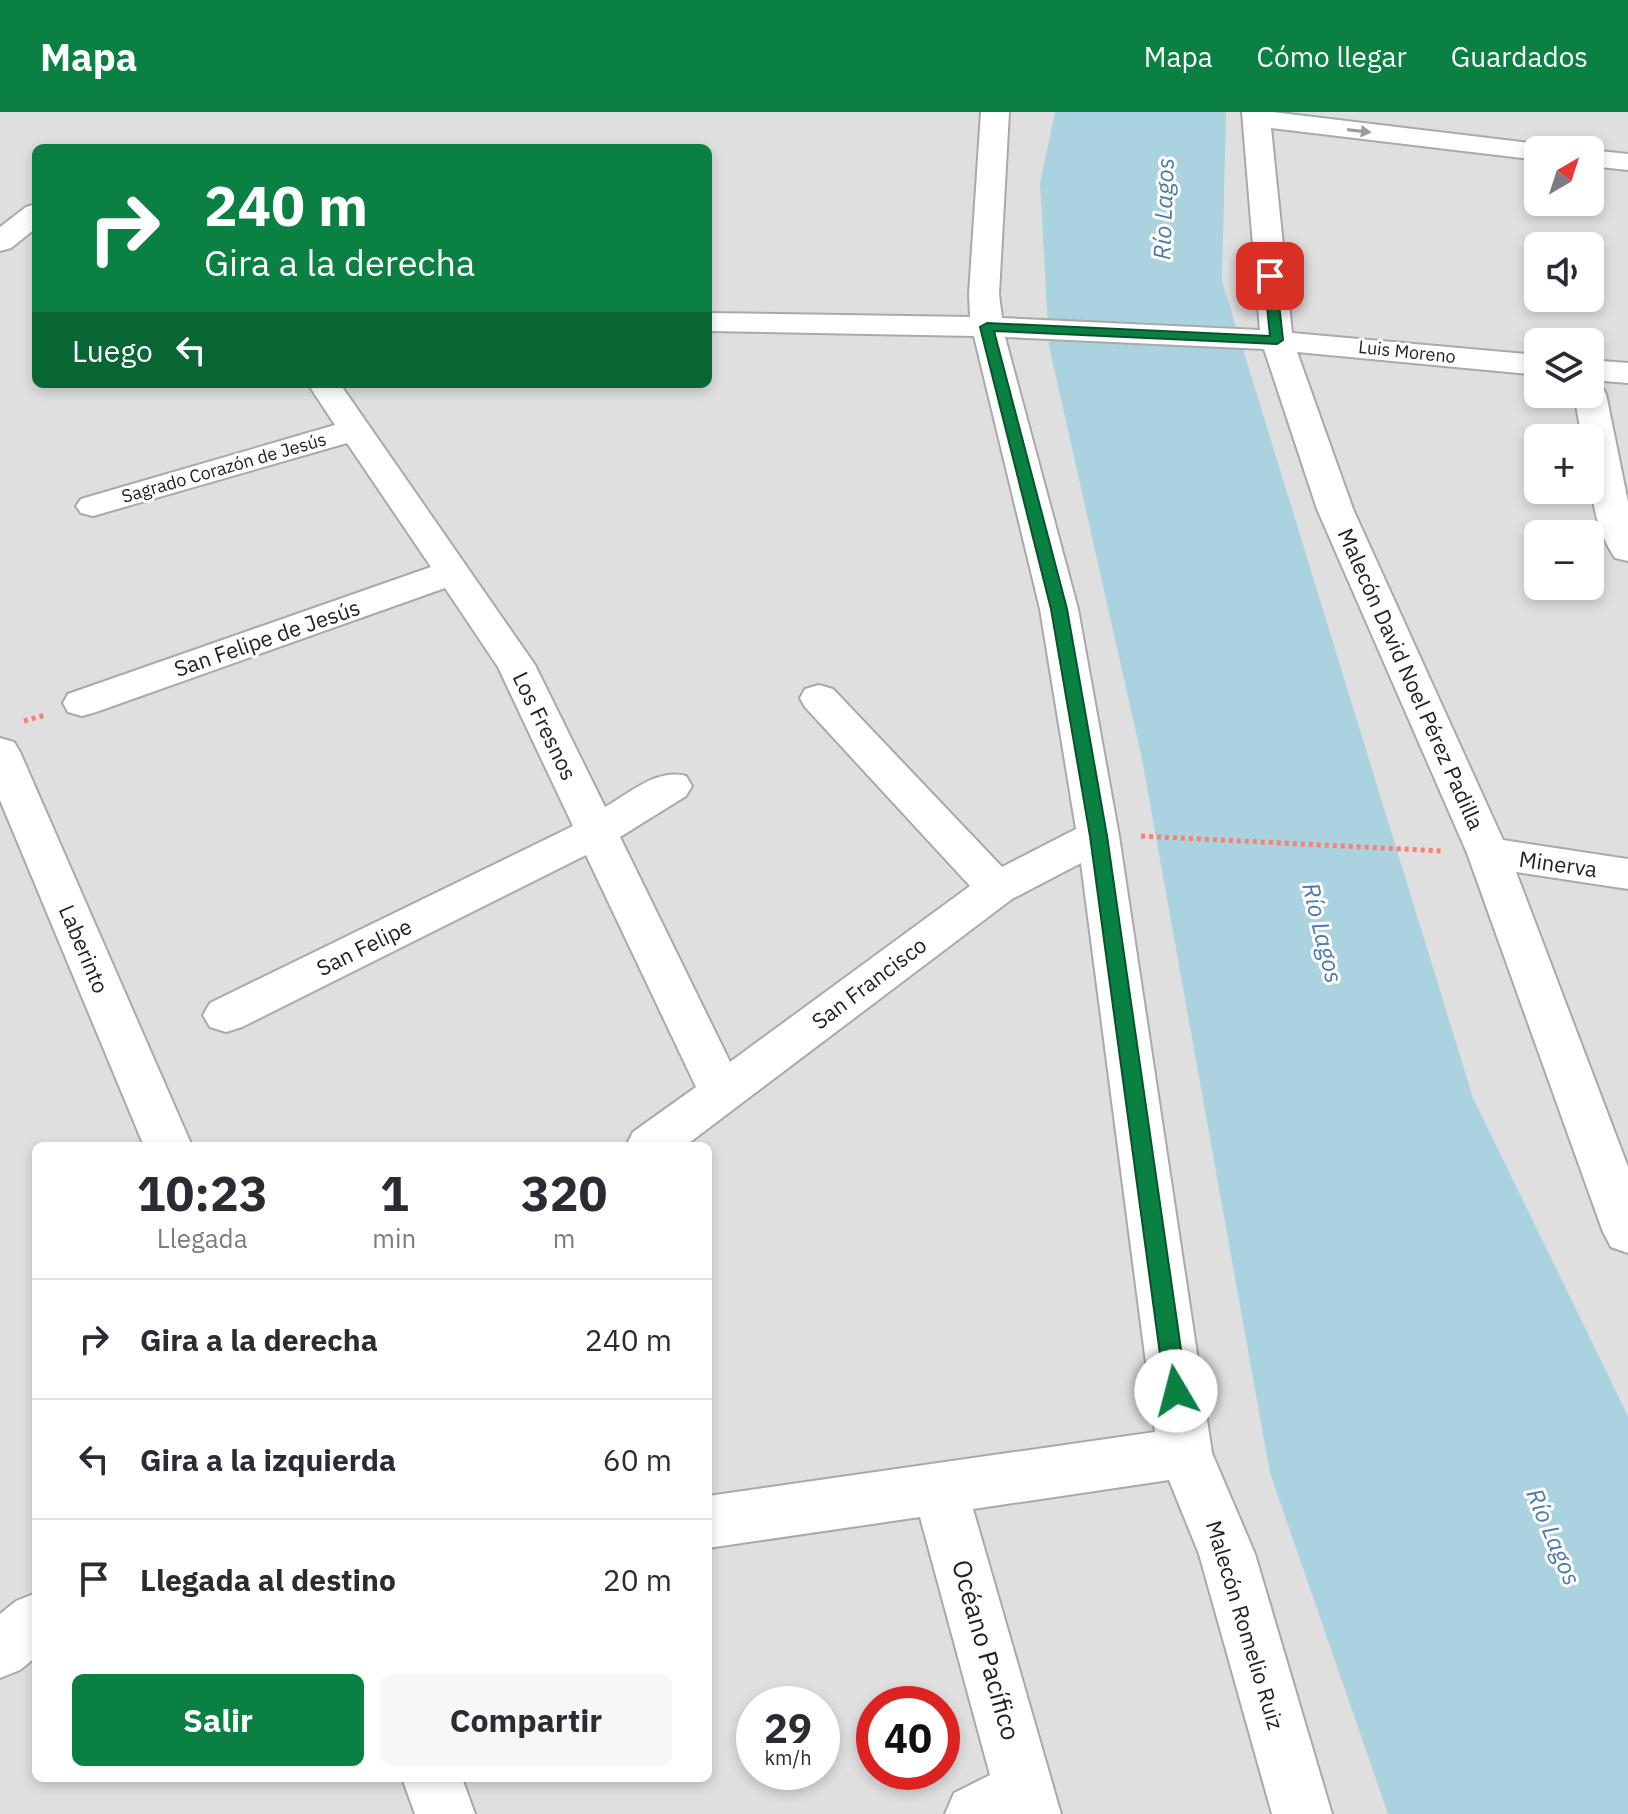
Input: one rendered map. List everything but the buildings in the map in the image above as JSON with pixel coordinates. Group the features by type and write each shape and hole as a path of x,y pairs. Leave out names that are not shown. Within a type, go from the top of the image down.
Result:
{"street":[{"name":"Malecón Romelio Ruiz","path":"995,112 984,294 1004,327 1059,609 1098,836 1185,1453 1227,1554 1302,1814"},
{"path":"1255,115 1524,150"},
{"name":"Malecón David Noel Pérez Padilla","path":"1255,115 1262,339 1488,853 1628,1232"},
{"path":"1604,159 1628,162"},
{"path":"0,242 32,216"},
{"name":"Luis Moreno","path":"712,322 1004,327 1262,339 1524,364"},
{"path":"1604,371 1628,373"},
{"name":"Los Fresnos","path":"327,388 516,665 722,1093"},
{"path":"1593,408 1616,531 1628,550"},
{"name":"Sagrado Corazón de Jesús","path":"93,506 355,430"},
{"name":"San Felipe de Jesús","path":"82,703 453,572"},
{"path":"819,698 997,888"},
{"name":"Laberinto","path":"1,760 166,1142"},
{"name":"San Felipe","path":"226,1015 596,832 672,786"},
{"name":"San Francisco","path":"655,1142 997,888 1098,836"},
{"name":"Minerva","path":"1488,853 1628,874"},
{"path":"712,1521 1185,1453"},
{"name":"Océano Pacífico","path":"939,1487 1011,1806"},
{"path":"0,1650 32,1624"},
{"path":"433,1782 445,1814"}],"path":[{"path":"1142,836 1434,851"}],"shaded area":[{"path":"0,112 1628,112 1628,1814 0,1814"}],"water":[{"name":"Río Lagos","path":"1055,112 1226,112 1222,281 1473,1098 1628,1416 1628,1814 1388,1814 1270,1473 1142,759 1049,346 1040,183"}],"route":[{"path":"1176,1391 1098,836 1059,609 987,327 1277,340 1270,276"}]}
